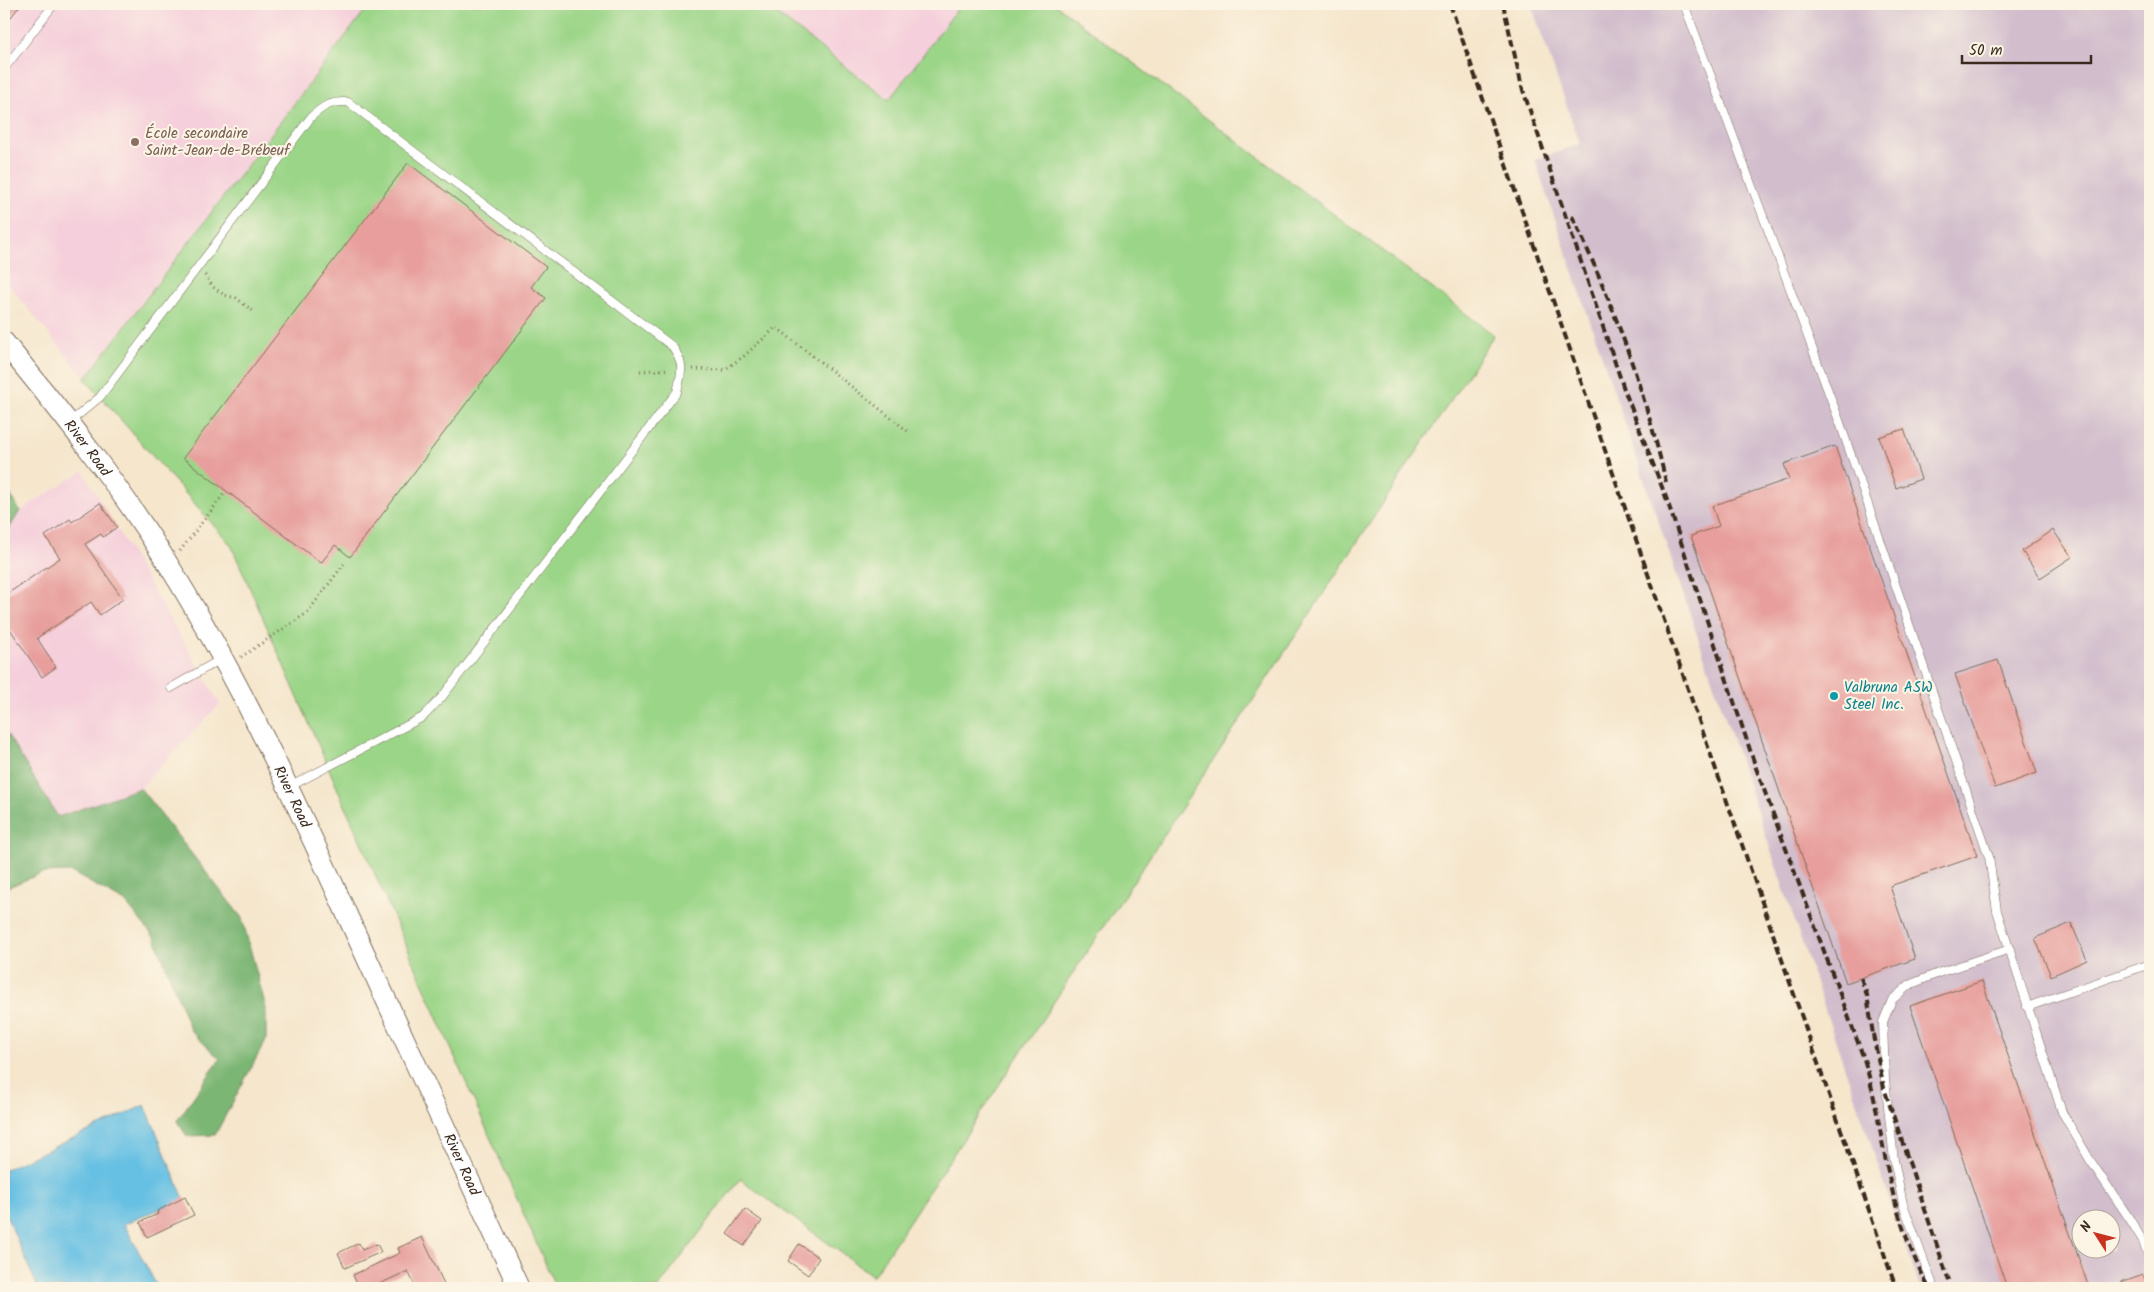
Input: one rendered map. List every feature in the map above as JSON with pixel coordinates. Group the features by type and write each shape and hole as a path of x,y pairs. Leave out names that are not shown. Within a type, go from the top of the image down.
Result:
{"street":[{"name":"River Road","path":"4,342 70,422 130,506 169,565 223,663 289,787 519,1288"}],"lane":[{"path":"4,69 54,4"},
{"path":"1684,4 1853,461 1989,857 1997,912 2062,1112 2086,1154 2129,1218 2150,1260"},
{"path":"70,422 100,398 311,117 323,106 336,101 348,102 672,346 681,358 682,368 678,392 442,697 423,717 289,787"},
{"path":"171,688 223,663"},
{"path":"1934,1288 1904,1204 1894,1160 1885,1080 1883,1022 1892,1000 1909,985 1941,972 2010,949"},
{"path":"2027,1007 2150,964"}],"path":[{"path":"198,267 213,287 224,295 236,298 252,311"},
{"path":"640,372 682,368 724,370 743,357 776,327 908,432"},
{"path":"169,565 224,494"},
{"path":"223,663 307,613 344,564"}],"shaded area":[{"name":"École secondaire Saint-Jean-de-Brébeuf","path":"4,4 370,4 85,378 4,279"},
{"path":"764,4 961,4 890,100"},
{"path":"1531,4 2150,4 2150,1288 1920,1288 1535,160 1580,144"},
{"path":"83,471 220,704 140,788 58,817 4,729 4,537 20,511"}],"green space":[{"path":"370,4 764,4 889,100 961,4 1055,4 1494,335 873,1276 740,1179 658,1288 556,1288 231,545 85,379"},
{"path":"4,484 20,511 4,537"},
{"path":"4,729 58,817 140,788 242,918 266,1008 266,1040 215,1135 187,1136 177,1121 220,1059 191,1031 155,938 125,902 71,872 42,873 4,889"}],"water":[{"path":"145,1105 184,1199 124,1224 158,1288 38,1288 4,1210 4,1170"}],"building":[{"path":"4,4 21,4 8,21 4,18"},
{"path":"408,163 546,267 531,287 546,298 350,557 335,545 321,563 183,458"},
{"path":"1904,429 1921,479 1896,488 1879,437"},
{"name":"Valbruna ASW Steel Inc.","path":"1835,446 1977,856 1890,886 1915,959 1846,983 1691,536 1719,526 1712,506 1789,479 1784,464"},
{"path":"100,503 117,527 103,537 101,534 85,544 123,599 100,615 91,602 37,638 56,667 42,677 4,620 4,596 60,558 45,536 70,519 72,522"},
{"path":"2053,530 2072,557 2040,578 2022,551"},
{"path":"1998,660 2037,773 1995,788 1955,674"},
{"path":"2071,923 2087,960 2051,976 2035,938"},
{"path":"1982,981 2072,1239 2072,1260 2079,1260 2089,1288 2007,1288 1910,1006"},
{"path":"185,1197 194,1215 147,1237 140,1222 158,1214 157,1211"},
{"path":"745,1209 762,1221 744,1246 727,1234"},
{"path":"422,1237 446,1288 416,1288 408,1271 370,1288 359,1288 353,1275 400,1253 398,1248"},
{"path":"359,1243 362,1250 377,1244 381,1252 345,1268 338,1253"},
{"path":"799,1244 819,1258 808,1275 788,1261"},
{"path":"2143,1274 2148,1288 2123,1288 2121,1282"}],"railway":[{"path":"1450,4 1896,1288"},
{"path":"1503,4 1522,87 1624,389 1667,500 1756,768 1863,1056 1900,1220 1929,1288"},
{"path":"1572,216 1601,280 1626,346 1638,380 1666,482"},
{"path":"1861,978 1867,995 1874,1041"},
{"path":"1873,1034 1884,1088 1949,1281"}],"place":[{"name":"École secondaire Saint-Jean-de-Brébeuf","path":"135,142"},
{"name":"Valbruna ASW Steel Inc.","path":"1834,696"}]}
